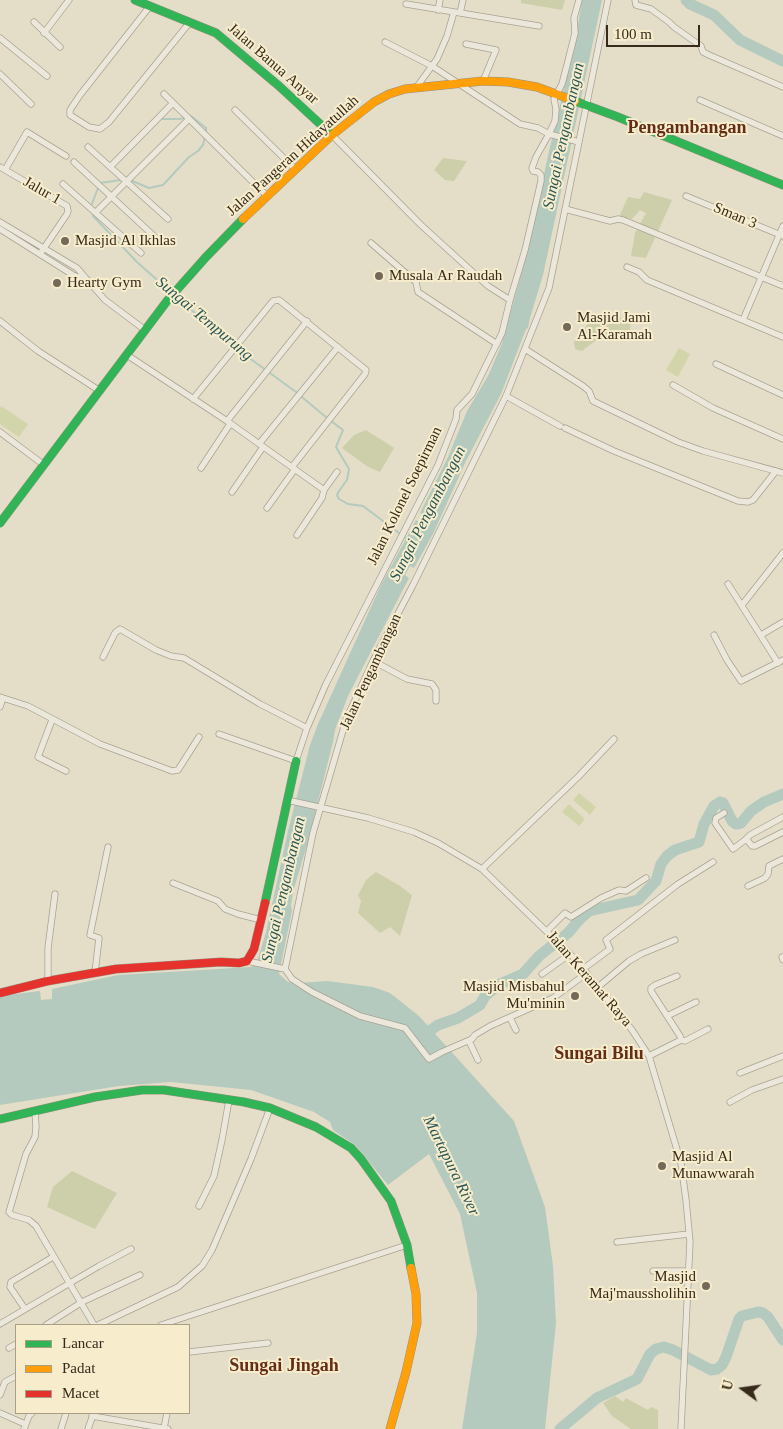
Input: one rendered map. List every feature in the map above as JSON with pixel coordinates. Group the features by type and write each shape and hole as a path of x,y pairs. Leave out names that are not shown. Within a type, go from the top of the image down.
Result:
{"street":[{"path":"44,33 69,0"},
{"name":"Jalan Banua Anyar","path":"135,0 221,36 332,135"},
{"path":"438,10 440,0"},
{"path":"416,88 443,47 463,0"},
{"path":"558,95 575,33 574,20 579,0"},
{"name":"Jalan Pengambangan","path":"284,968 320,807 344,728 373,661 413,585 506,396 551,282 566,209 576,142 608,0"},
{"path":"635,0 636,5 651,9 701,46 702,51 708,55 783,87"},
{"path":"406,4 539,26"},
{"path":"150,6 80,95 70,110 70,115 90,127 100,129 109,122 190,22"},
{"path":"34,22 60,47"},
{"path":"0,38 47,76"},
{"path":"385,42 432,66 520,124 538,128 576,142"},
{"path":"466,44 496,50 483,81"},
{"path":"0,74 31,104"},
{"name":"Jalan Pangeran Hidayatullah","path":"0,523 180,286 267,196 332,135 380,98 397,91 457,83 483,81 527,85 584,104 783,185"},
{"path":"164,94 267,196"},
{"name":"Jalan Kolonel Soepirman","path":"251,962 290,801 296,761 307,728 326,684 438,465 456,420 457,410 472,394 502,333 525,250 541,181 541,175 533,171 532,168 538,152 551,134 556,113 554,100 558,95"},
{"path":"700,100 783,136"},
{"path":"110,167 173,103"},
{"path":"235,110 296,169"},
{"path":"96,212 189,119"},
{"path":"3,168 27,132 66,156"},
{"path":"332,135 435,239 488,286 510,300"},
{"path":"88,147 168,219"},
{"path":"74,162 155,237"},
{"name":"Jalur 1","path":"3,168 67,206 67,214 44,248"},
{"path":"64,184 141,253"},
{"name":"Sman 3","path":"686,196 781,235"},
{"path":"566,209 610,221 623,220 783,286"},
{"path":"0,222 77,268 105,300 145,330"},
{"path":"743,320 781,235 783,226"},
{"path":"0,229 73,274 90,282"},
{"path":"371,243 416,282 418,292 497,344"},
{"path":"40,254 44,248"},
{"path":"627,267 641,273 647,280 783,337"},
{"path":"193,399 272,301 276,299 307,321 365,368 366,372 294,468 268,508"},
{"path":"0,321 38,351 100,391"},
{"path":"201,468 228,422 307,321"},
{"path":"232,492 261,446 295,398 338,347"},
{"path":"506,396 563,427 614,451 738,501 748,502 753,500 780,472 689,446 593,401 587,389 525,349"},
{"path":"127,355 228,422 324,490"},
{"path":"716,364 783,395"},
{"path":"672,385 713,408 783,439"},
{"path":"0,432 44,465"},
{"path":"297,535 337,472"},
{"path":"742,605 783,553"},
{"path":"714,635 727,660 742,681 780,661 728,584"},
{"path":"761,635 783,622"},
{"path":"103,657 115,633 120,629 156,650 171,656 184,658 260,704 307,728"},
{"path":"373,661 407,679 434,686 436,701"},
{"path":"0,707 1,697 28,706 100,744 175,772 198,737"},
{"path":"52,720 38,757 66,771"},
{"path":"219,734 296,761"},
{"path":"482,868 614,739"},
{"name":"Jalan Keramat Raya","path":"290,801 368,818 414,832 438,842 482,868 570,954 632,1030 649,1056 681,1163 689,1234 689,1271 681,1429"},
{"path":"724,813 716,818 715,823 731,851 750,835 783,817"},
{"path":"745,840 752,846 755,846 783,832"},
{"path":"95,973 99,938 90,935 108,847"},
{"path":"748,886 765,878 768,874 768,866 783,858"},
{"path":"0,993 48,981 95,973 156,966 251,962 284,968 292,979 312,992 360,1016 405,1028 429,1059 468,1041 485,1029 553,998 610,949 606,940 678,884 713,862"},
{"path":"547,931 565,912 571,917 619,890 626,891 646,878"},
{"path":"173,883 218,901 225,909 261,920"},
{"path":"48,981 48,948 54,894"},
{"path":"598,987 629,961 675,940"},
{"path":"542,974 570,954"},
{"path":"677,976 651,988 651,993 681,1040"},
{"path":"667,1016 696,1002"},
{"path":"510,1018 516,1030"},
{"path":"649,1056 708,1029"},
{"path":"468,1041 478,1060"},
{"path":"740,1073 783,1056"},
{"path":"730,1102 752,1090 783,1079"},
{"path":"0,1119 36,1112 80,1100 142,1090 164,1090 270,1108 316,1127 356,1153 391,1201 407,1245 416,1294 417,1323 390,1429"},
{"path":"199,1206 214,1176 229,1100"},
{"path":"100,1324 178,1287 202,1266 212,1250 251,1159 270,1108"},
{"path":"36,1112 35,1137 26,1154 8,1212 29,1220 34,1224 93,1324"},
{"path":"617,1242 689,1234"},
{"path":"164,1324 407,1245"},
{"path":"0,1324 69,1282 131,1249"},
{"path":"24,1309 10,1287 11,1282 53,1256"},
{"path":"653,1270 689,1271"},
{"path":"48,1324 82,1302 140,1274"},
{"path":"190,1352 268,1343"},
{"path":"9,1348 15,1345"},
{"path":"0,1395 2,1381 15,1376"},
{"path":"0,1413 25,1426 31,1414"},
{"path":"61,1429 66,1414"},
{"path":"88,1429 93,1414 168,1429"},
{"path":"164,1428 167,1414"}],"green space":[{"path":"521,0 565,0 562,10 521,3"},
{"path":"443,158 467,161 454,181 445,180 434,170"},
{"path":"644,192 672,200 646,258 631,256 635,233 646,213 640,210 632,219 619,217 628,197 640,199"},
{"path":"613,314 631,323 629,334 595,341 582,351 575,349 574,342 590,321"},
{"path":"679,348 690,354 678,377 666,370"},
{"path":"1,406 28,424 19,437 0,424"},
{"path":"366,430 394,448 380,472 368,467 342,448 354,435"},
{"path":"579,793 596,807 590,815 573,800"},
{"path":"569,804 585,819 579,826 562,812"},
{"path":"376,872 412,895 400,936 390,927 380,933 358,913 361,901 358,895 366,880"},
{"path":"72,1171 117,1193 95,1229 47,1207 53,1187"},
{"path":"615,1396 623,1402 626,1398 648,1410 651,1407 658,1410 658,1429 631,1429 612,1416 603,1403"}],"water":[{"path":"582,0 602,0 543,275 528,328 501,394 466,461 433,534 414,568 410,566 405,575 409,578 348,696 335,730 309,838 293,892 292,911 279,974 288,982 327,981 373,987 390,993 419,1016 514,1121 545,1207 553,1266 556,1323 545,1429 462,1429 477,1333 477,1293 460,1214 429,1154 388,1185 356,1146 333,1130 330,1122 314,1112 251,1090 171,1082 119,1086 0,1105 0,996 40,991 41,1000 52,999 52,989 118,975 251,967 257,962 266,932 288,831 310,745 318,724 381,585 416,520 424,524 427,518 420,513 448,457 467,411 488,376 501,346 527,254 575,43"}],"waterway":[{"path":"686,0 690,4 714,15 740,40 783,61"},
{"name":"Sungai Tempurung","path":"161,119 180,119 191,116 206,128 206,132"},
{"name":"Sungai Tempurung","path":"130,180 149,188 163,185 189,157 198,151 203,145 205,136"},
{"name":"Sungai Tempurung","path":"91,206 100,183 121,180"},
{"name":"Sungai Tempurung","path":"93,213 93,216 138,263 172,293"},
{"name":"Sungai Tempurung","path":"175,296 241,352 296,392 327,418"},
{"name":"Sungai Tempurung","path":"331,421 343,430 336,447 349,469 347,480 337,495 339,499 348,504 363,506 407,539"},
{"path":"419,1038 438,1025 458,1018 480,1005 485,996 500,984 523,974 539,956 568,933 589,911 638,900 656,881 661,864 667,856 675,850 699,842 704,824 714,806 720,802 723,803 732,821 736,824 741,823 751,811 764,802 783,794"},
{"name":"Sungai Bilu","path":"560,1429 597,1398 637,1379 650,1354 656,1349 664,1347 711,1370 717,1369 722,1365 726,1357 739,1319 742,1316 758,1312 768,1317 783,1340"}],"traffic: fast":[{"path":"135,0 216,33 279,86 332,135"},
{"path":"575,101 783,185"},
{"path":"0,523 167,301 243,219"},
{"path":"265,903 296,761"},
{"path":"0,1119 95,1097 142,1090 164,1090 244,1102 270,1108 316,1127 351,1148 361,1159 391,1201 407,1245 411,1268"}],"traffic: slow":[{"path":"243,219 332,135 374,102 389,94 405,89 483,81 508,82 537,87 575,101"},
{"path":"390,1429 417,1323 416,1294 411,1268"}],"traffic: jam":[{"path":"0,993 48,981 116,969 221,962 239,963 247,961 254,949 265,903"}],"place":[{"name":"Masjid Al Ikhlas","path":"65,241"},
{"name":"Musala Ar Raudah","path":"379,276"},
{"name":"Hearty Gym","path":"57,283"},
{"name":"Masjid Jami Al-Karamah","path":"567,327"},
{"name":"Masjid Misbahul Mu'minin","path":"575,996"},
{"name":"Masjid Al Munawwarah","path":"662,1166"},
{"name":"Masjid Maj'maussholihin","path":"706,1286"}],"district":[{"name":"Pengambangan","path":"687,128"},
{"name":"Sungai Bilu","path":"599,1054"},
{"name":"Sungai Jingah","path":"284,1366"}],"water label":[{"name":"Sungai Pengambangan","path":"564,136"},
{"name":"Sungai Pengambangan","path":"428,514"},
{"name":"Sungai Pengambangan","path":"284,890"},
{"name":"Martapura River","path":"451,1166"}]}
